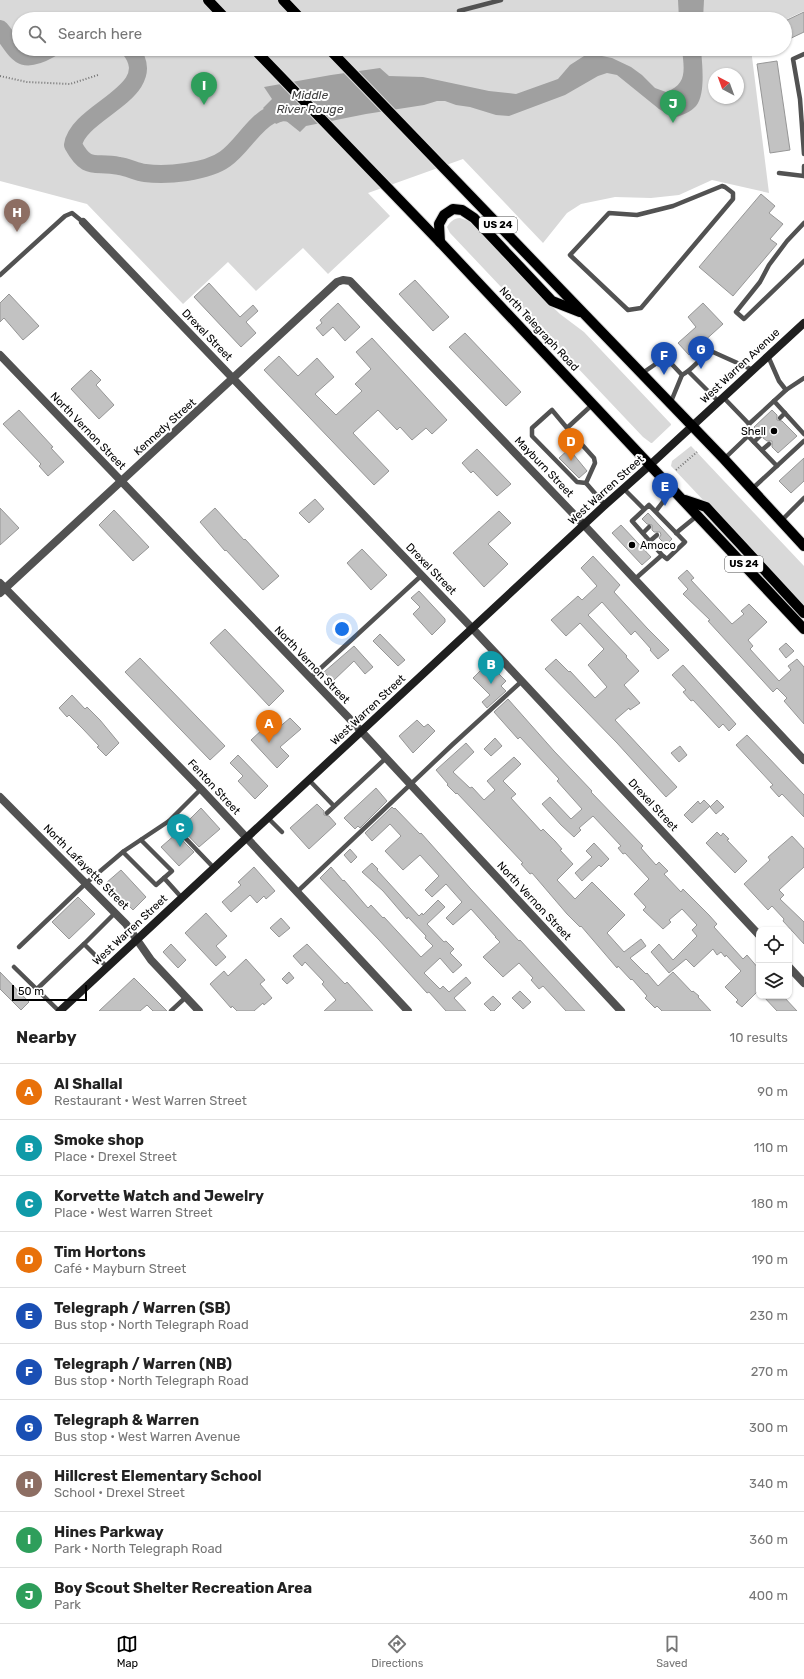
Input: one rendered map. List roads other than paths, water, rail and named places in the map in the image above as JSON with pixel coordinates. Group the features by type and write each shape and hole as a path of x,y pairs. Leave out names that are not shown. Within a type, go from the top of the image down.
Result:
{"main road":[{"path":"208,0 219,12"},
{"path":"283,0 294,12"},
{"name":"North Telegraph Road","path":"261,56 684,499 804,629"},
{"name":"US 24","path":"335,56 724,459 804,546"},
{"path":"440,242 439,224 444,215 453,209 462,210 474,218 552,301 584,314"},
{"name":"West Warren Avenue","path":"692,426 804,323"},
{"name":"West Warren Street","path":"59,1011 604,505 624,489 692,426"},
{"path":"684,499 706,507 804,613"}],"street":[{"name":"Drexel Street","path":"83,222 422,575 756,932"},
{"name":"Kennedy Street","path":"2,588 234,379 337,282 346,281"},
{"name":"Mayburn Street","path":"346,281 353,283 584,525 804,760"},
{"name":"North Vernon Street","path":"0,355 310,678 621,1011"},
{"name":"Fenton Street","path":"2,588 201,789 408,1011"},
{"name":"North Lafayette Street","path":"0,797 126,924 151,960 199,1011"},
{"path":"792,970 804,983"}],"lane":[{"path":"459,11 501,0"},
{"path":"804,54 793,59 802,97 804,154"},
{"path":"779,173 804,176 804,166"},
{"path":"722,186 733,193 734,199 641,308 628,310 570,255 609,213 637,215 673,206 722,186"},
{"path":"0,275 65,216 72,213 83,222"},
{"path":"804,223 787,241 769,265 760,282 736,312 744,319 804,261"},
{"path":"670,404 682,375 689,372 707,354 713,352 753,370"},
{"path":"768,356 779,381 786,390"},
{"path":"641,374 660,361 667,359 682,375"},
{"path":"689,372 749,424"},
{"path":"724,459 748,436 749,424 774,400 804,378"},
{"path":"774,400 804,434"},
{"path":"567,428 593,404"},
{"path":"552,410 594,458 595,463 586,482 577,482 532,436 532,428 552,410"},
{"path":"780,418 785,413"},
{"path":"788,426 793,422"},
{"path":"754,442 761,435"},
{"path":"748,436 777,466"},
{"path":"752,490 804,441"},
{"path":"762,450 769,444"},
{"path":"586,482 604,505"},
{"path":"624,489 644,510"},
{"path":"656,511 673,489"},
{"path":"781,521 804,498"},
{"path":"650,505 685,542 667,559 632,521 644,510 650,505"},
{"path":"676,533 698,515"},
{"path":"656,521 660,516"},
{"path":"663,529 668,525"},
{"path":"643,533 649,527"},
{"path":"650,541 657,535"},
{"path":"635,579 662,555"},
{"path":"310,678 422,575"},
{"path":"297,892 522,681"},
{"path":"326,813 385,758"},
{"path":"309,780 334,806"},
{"path":"19,947 122,852 169,821 201,789"},
{"path":"268,818 282,832"},
{"path":"169,821 214,868"},
{"path":"122,852 156,885 172,871 141,840"},
{"path":"164,878 182,898"},
{"path":"37,990 115,913"},
{"path":"84,944 107,967"},
{"path":"14,967 59,1011"},
{"path":"171,1011 186,997"}],"water":[{"path":"678,0 704,0 703,12 679,12"},
{"name":"Middle River Rouge","path":"584,56 602,56 612,58 631,67 642,75 655,88 666,92 678,85 681,80 684,69 682,56 701,56 701,94 699,101 694,108 689,112 674,118 659,109 617,75 607,73 598,76 565,95 509,116 496,115 445,101 437,101 424,105 366,114 306,126 300,132 285,120 276,124 263,108 272,99 264,87 380,68 389,76 423,77 489,91 516,94 558,79 570,65"}],"waterway":[{"name":"Middle River Rouge","path":"0,29 12,45"},
{"name":"Middle River Rouge","path":"25,56 31,56"},
{"name":"Middle River Rouge","path":"134,56 138,64 136,77 128,89 89,121 78,133 73,145 83,159 92,164 110,165 154,174 198,170 225,159 259,124 271,115 282,112 292,113"}],"place":[{"name":"Hines Parkway","path":"204,105"},
{"name":"Boy Scout Shelter Recreation Area","path":"673,123"},
{"name":"Hillcrest Elementary School","path":"17,232"},
{"name":"Telegraph & Warren","path":"701,369"},
{"name":"Telegraph / Warren (NB)","path":"664,375"},
{"name":"Shell","path":"774,431"},
{"name":"Tim Hortons","path":"571,461"},
{"name":"Telegraph / Warren (SB)","path":"665,506"},
{"name":"Amoco","path":"632,545"},
{"name":"Smoke shop","path":"491,684"},
{"name":"Al Shallal","path":"269,743"},
{"name":"Korvette Watch and Jewelry","path":"180,847"}]}
